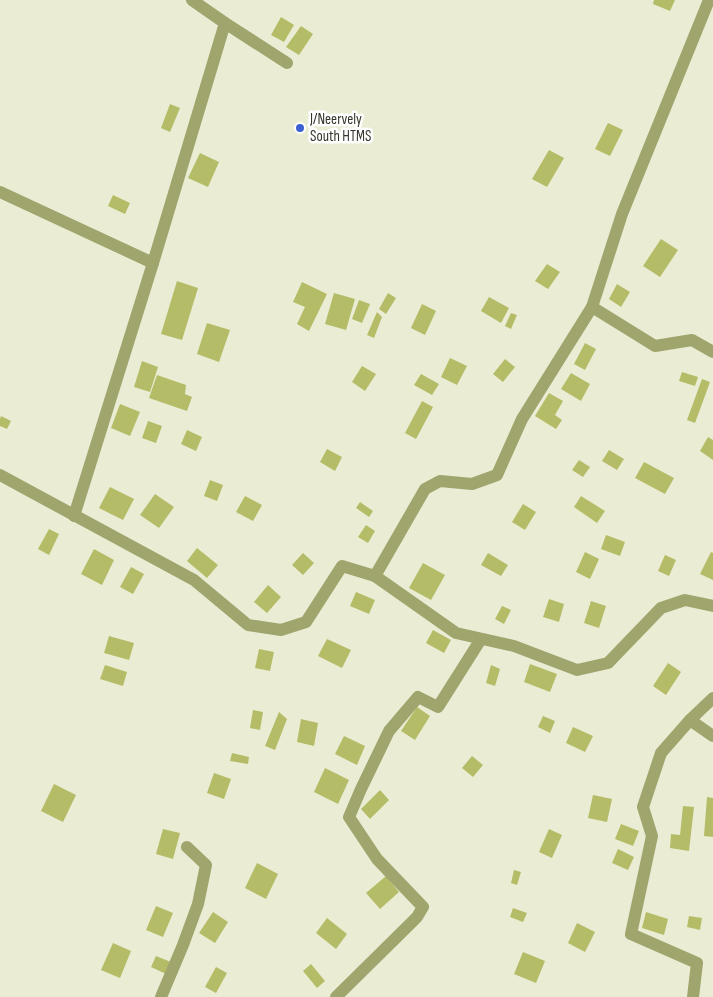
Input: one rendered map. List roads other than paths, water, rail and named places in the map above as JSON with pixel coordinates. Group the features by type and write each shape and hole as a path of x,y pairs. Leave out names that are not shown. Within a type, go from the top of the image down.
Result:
{"street":[{"path":"192,0 286,63"},
{"path":"375,576 425,490 440,481 472,484 497,475 522,418 592,307 622,214 709,0"},
{"path":"74,516 225,23"},
{"path":"0,192 152,263"},
{"path":"592,307 656,346 692,340 713,352"},
{"path":"0,475 194,580 248,625 281,630 306,622 342,566 375,576 456,634 514,646 577,670 608,663 661,608 685,600 713,606"},
{"path":"336,997 417,917 423,907 377,859 349,817 389,731 418,697 438,707 481,639"},
{"path":"693,997 698,963 631,934 652,836 643,807 661,753 690,720 713,698"},
{"path":"690,720 713,736"},
{"path":"161,997 183,946 198,904 206,864 187,847"}],"place":[{"name":"J/Neervely South HTMS","path":"300,128"}]}
